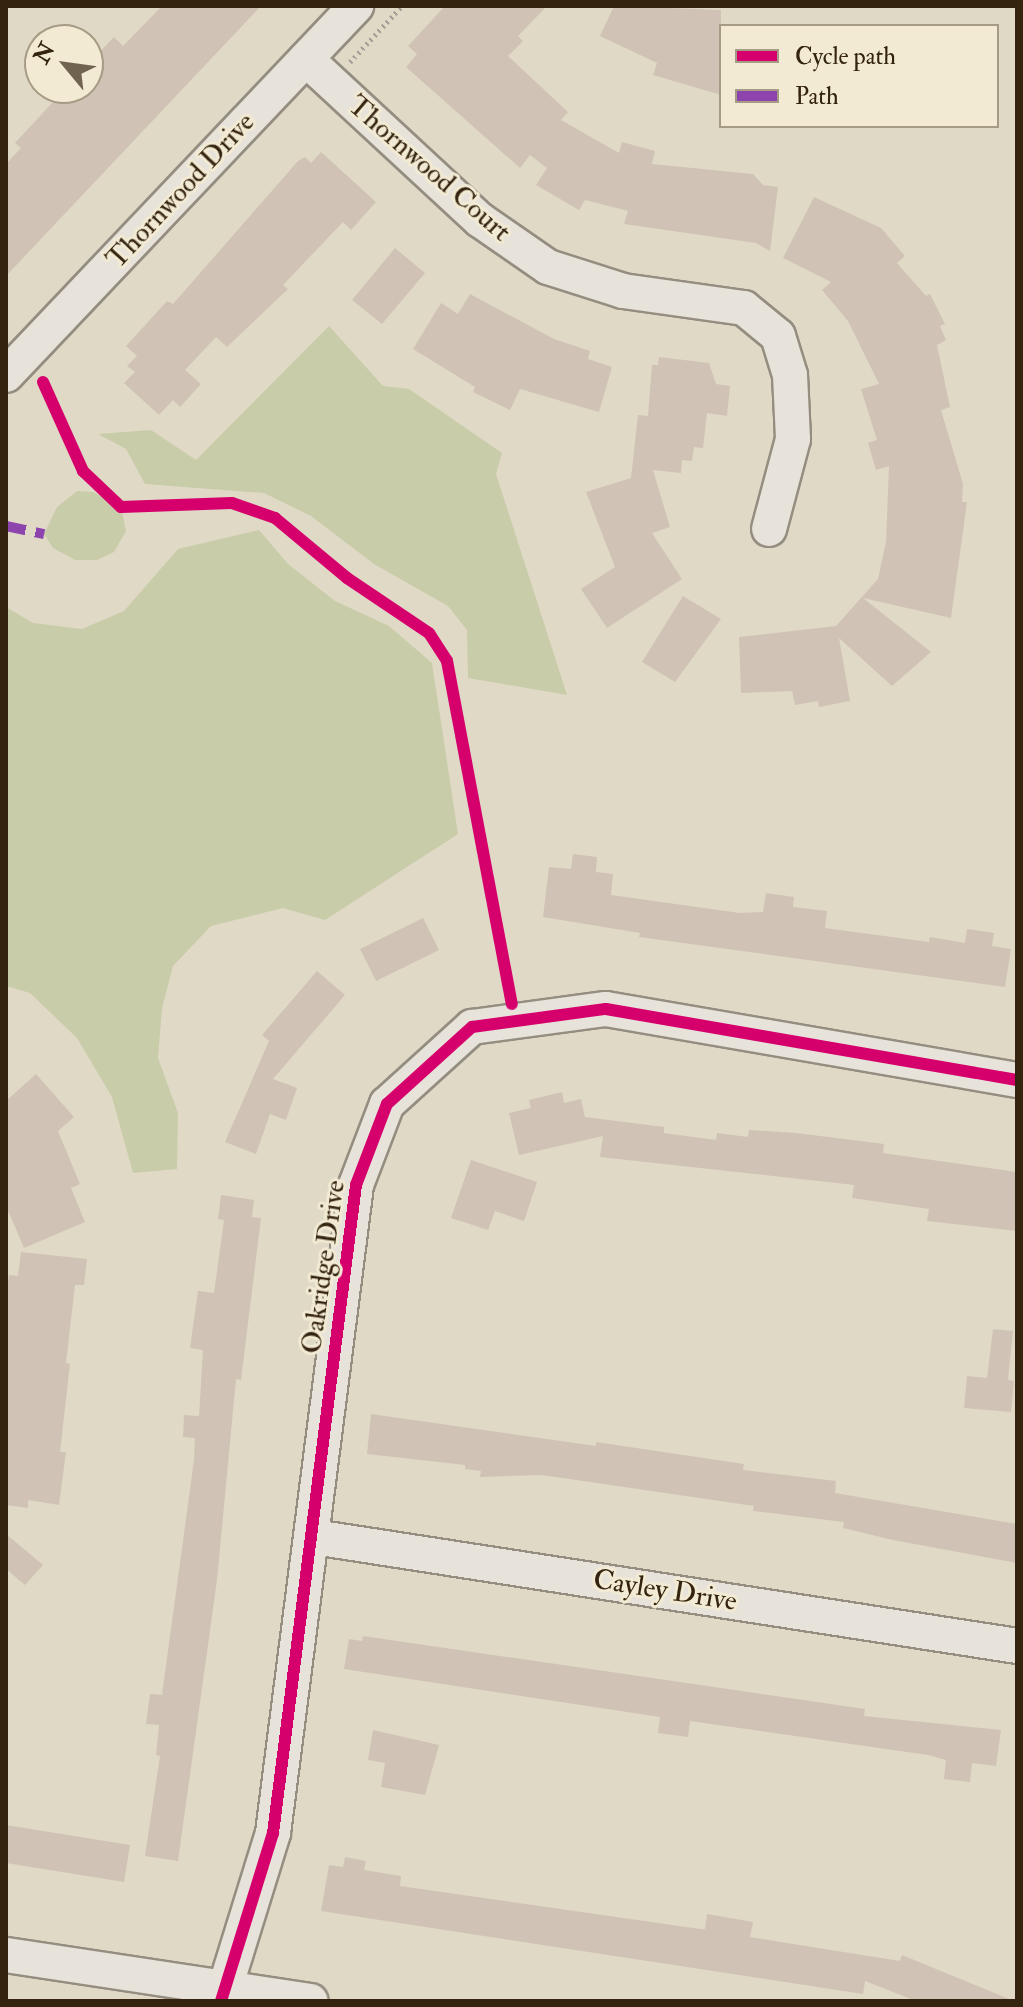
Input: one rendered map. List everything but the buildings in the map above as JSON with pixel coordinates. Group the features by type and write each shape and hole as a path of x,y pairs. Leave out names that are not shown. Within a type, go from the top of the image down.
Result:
{"street":[{"name":"Thornwood Drive","path":"6,375 356,6"},
{"name":"Thornwood Court","path":"306,59 480,220 548,267 623,291 744,308 778,336 790,375 793,439 769,529"},
{"name":"Oakridge Drive","path":"225,1995 273,1833 314,1537 356,1185 387,1104 472,1027 606,1009 1017,1080"},
{"name":"Cayley Drive","path":"314,1537 1017,1646"},
{"path":"6,1955 225,1995 311,2001"}],"green space":[{"path":"329,326 383,386 409,389 502,453 496,474 567,695 468,678 467,630 448,606 374,564 311,516 264,493 145,484 126,449 98,434 151,430 196,460"},
{"path":"77,491 93,492 121,507 126,531 114,552 97,560 75,560 53,548 44,534 57,507"},
{"path":"259,530 288,564 335,601 389,626 432,663 458,834 325,920 283,908 211,926 173,966 162,1008 158,1058 178,1113 177,1169 133,1173 112,1097 77,1038 30,993 6,986 6,607 33,623 82,629 124,611 178,549"}],"marked path":[{"path":"6,526 44,534"}],"cycle path":[{"path":"43,382 83,471 121,507 232,503 275,518 347,578 429,633 447,661 512,1004"},
{"path":"221,2001 273,1833 356,1185 387,1104 472,1027 606,1009 1017,1080"}]}
